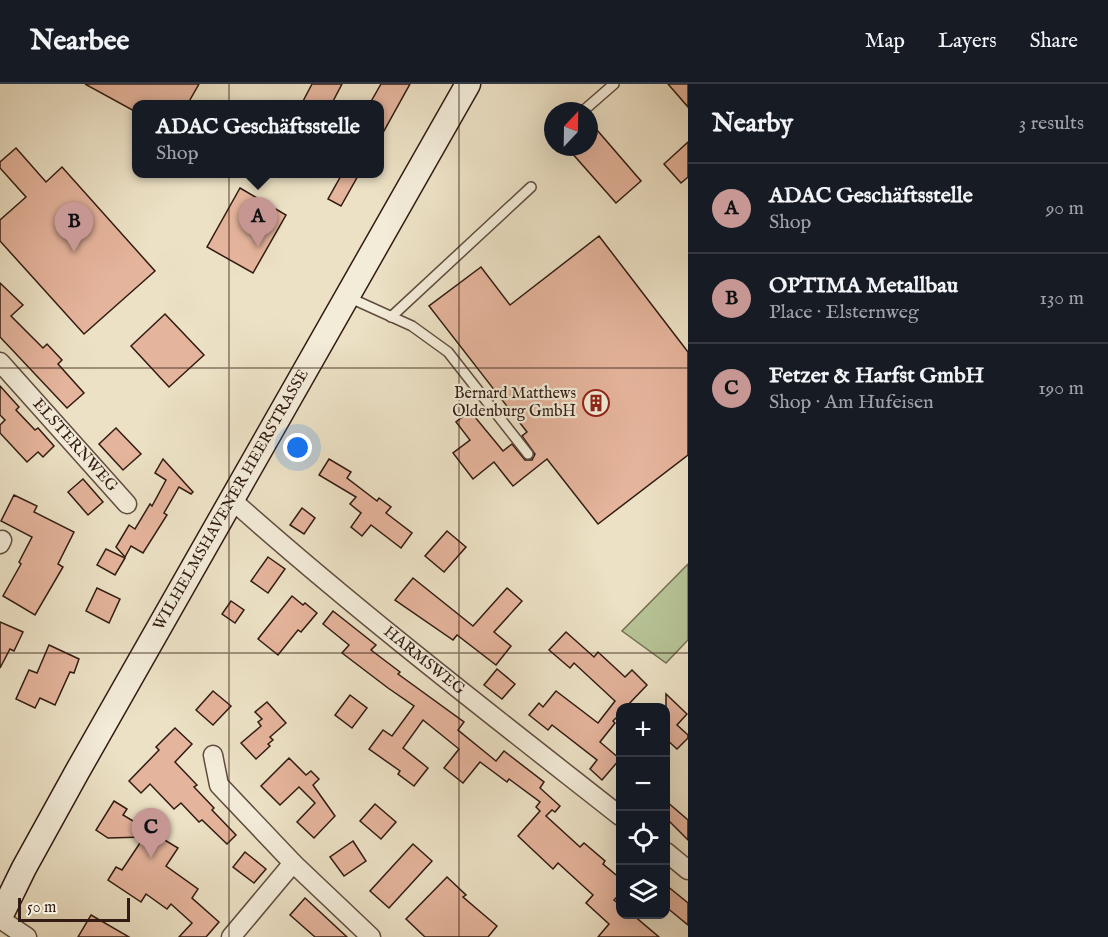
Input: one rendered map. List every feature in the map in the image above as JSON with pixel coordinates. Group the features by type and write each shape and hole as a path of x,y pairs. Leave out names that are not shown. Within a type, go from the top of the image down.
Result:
{"street":[{"name":"WILHELMSHAVENER HEERSTRASSE","path":"0,918 5,893 233,501 346,296 468,84"},
{"name":"ELSTERNWEG","path":"0,362 127,504"},
{"name":"HARMSWEG","path":"233,501 270,535 420,659 616,812"},
{"path":"213,755 219,786 293,863 371,937"},
{"path":"670,855 688,870"},
{"path":"231,937 293,863"},
{"path":"0,918 27,937"}],"lane":[{"path":"593,102 614,84"},
{"path":"391,317 531,187"},
{"path":"346,296 411,326 448,352 528,454"}],"green space":[{"path":"688,564 688,640 666,663 622,631"}],"building":[{"path":"85,84 199,84 190,100 132,100 132,110"},
{"path":"312,84 342,84 334,100 304,100"},
{"path":"381,84 410,84 384,131 384,100 372,100"},
{"path":"668,84 688,84 688,107"},
{"path":"598,131 641,181 616,203 575,156 598,156"},
{"path":"688,142 688,177 681,183 664,164"},
{"path":"16,148 46,182 62,167 155,271 84,334 0,241 0,220 26,197 0,168 0,162"},
{"path":"340,178 357,178 341,206 328,199"},
{"path":"240,188 286,215 253,273 207,247"},
{"name":"Bernard Matthews Oldenburg GmbH","path":"599,236 688,352 688,455 598,524 547,459 513,486 494,462 473,479 453,453 470,440 456,422 470,411 503,451 512,444 525,460 532,460 535,454 522,436 527,432 429,306 481,267 510,305"},
{"path":"0,283 23,305 11,316 43,348 47,344 62,360 58,364 84,393 67,408 0,337"},
{"path":"165,314 204,355 169,387 131,346"},
{"path":"0,386 19,407 16,410 35,430 38,428 54,446 43,457 38,452 27,462 0,433 0,425 5,420 0,415"},
{"path":"116,428 141,454 123,470 99,444"},
{"path":"163,459 193,492 191,494 179,487 164,513 167,515 143,553 131,546 125,557 116,547 129,525 135,529 150,504 152,506 166,480 155,473"},
{"path":"329,459 351,472 347,478 377,501 379,498 391,507 386,513 412,533 401,548 371,525 362,536 351,527 361,513 350,504 356,497 319,475"},
{"path":"83,479 103,502 88,515 68,492"},
{"path":"14,495 37,506 34,512 74,532 58,564 63,567 35,615 3,596 21,564 19,562 32,537 1,521"},
{"path":"302,508 315,518 304,534 290,525"},
{"path":"447,531 466,547 444,572 425,556"},
{"path":"106,549 125,558 115,575 97,565"},
{"path":"268,557 285,569 268,593 251,581"},
{"path":"413,578 473,626 507,588 522,601 494,632 511,646 496,665 457,635 453,640 395,600"},
{"path":"97,588 120,599 109,623 86,611"},
{"path":"292,596 317,613 301,632 298,630 278,655 258,639"},
{"path":"231,601 244,610 235,623 222,614"},
{"path":"333,611 376,645 371,650 400,672 398,674 464,722 458,730 496,761 504,751 544,782 540,788 560,806 555,812 552,810 546,816 580,847 584,843 605,861 603,864 616,875 616,898 614,900 616,902 616,919 638,919 659,937 598,937 609,924 586,903 593,895 558,863 553,869 518,836 540,811 536,807 540,802 509,779 507,782 480,762 463,783 444,768 459,749 423,720 403,748 428,768 414,786 398,774 400,771 369,749 383,730 392,736 414,706 342,653 349,645 323,624"},
{"path":"0,622 23,632 14,651 10,649 0,668"},
{"path":"566,632 594,657 598,652 625,677 632,670 647,685 630,703 616,703 616,718 613,721 615,723 600,742 616,756 616,764 602,780 590,769 597,760 552,725 548,730 529,715 539,703 543,707 556,691 598,723 615,701 574,663 570,668 549,650"},
{"path":"49,645 79,659 74,673 70,672 55,705 40,698 35,708 16,699 29,670 37,673"},
{"path":"497,669 515,684 502,699 484,685"},
{"path":"213,691 231,706 213,725 196,710"},
{"path":"666,694 687,714 677,725 688,735 688,738 677,749 670,743 670,703 666,703"},
{"path":"350,695 367,708 352,728 335,715"},
{"path":"267,702 286,723 270,737 273,740 268,744 270,746 256,759 241,743 261,726 258,722 262,719 255,712"},
{"path":"175,728 192,744 175,762 197,785 194,787 214,808 212,810 236,835 227,844 202,820 199,822 181,803 174,809 150,784 141,793 129,781 159,750 156,747"},
{"path":"289,758 306,775 311,771 319,779 313,785 335,816 314,838 297,822 315,803 299,787 280,805 261,786"},
{"path":"114,801 127,809 123,815 178,848 166,866 198,889 192,898 219,922 206,937 179,937 192,923 171,904 167,909 146,894 141,902 108,880 116,867 122,870 144,837 108,838 96,830"},
{"path":"375,804 396,822 381,839 360,821"},
{"path":"670,804 688,820 688,840 670,822"},
{"path":"353,841 366,861 344,876 330,857"},
{"path":"413,844 432,861 389,908 370,891"},
{"path":"245,852 266,869 254,883 233,867"},
{"path":"447,877 466,895 463,897 497,926 488,937 425,937 406,919"},
{"path":"670,888 688,903 688,925 670,910"},
{"path":"305,898 347,937 315,937 290,915"},
{"path":"91,915 129,937 78,937"}],"place":[{"name":"ADAC Geschäftsstelle","path":"258,247"},
{"name":"OPTIMA Metallbau","path":"74,252"},
{"name":"Bernard Matthews Oldenburg GmbH","path":"596,403"},
{"name":"Fetzer & Harfst GmbH","path":"151,858"}]}
